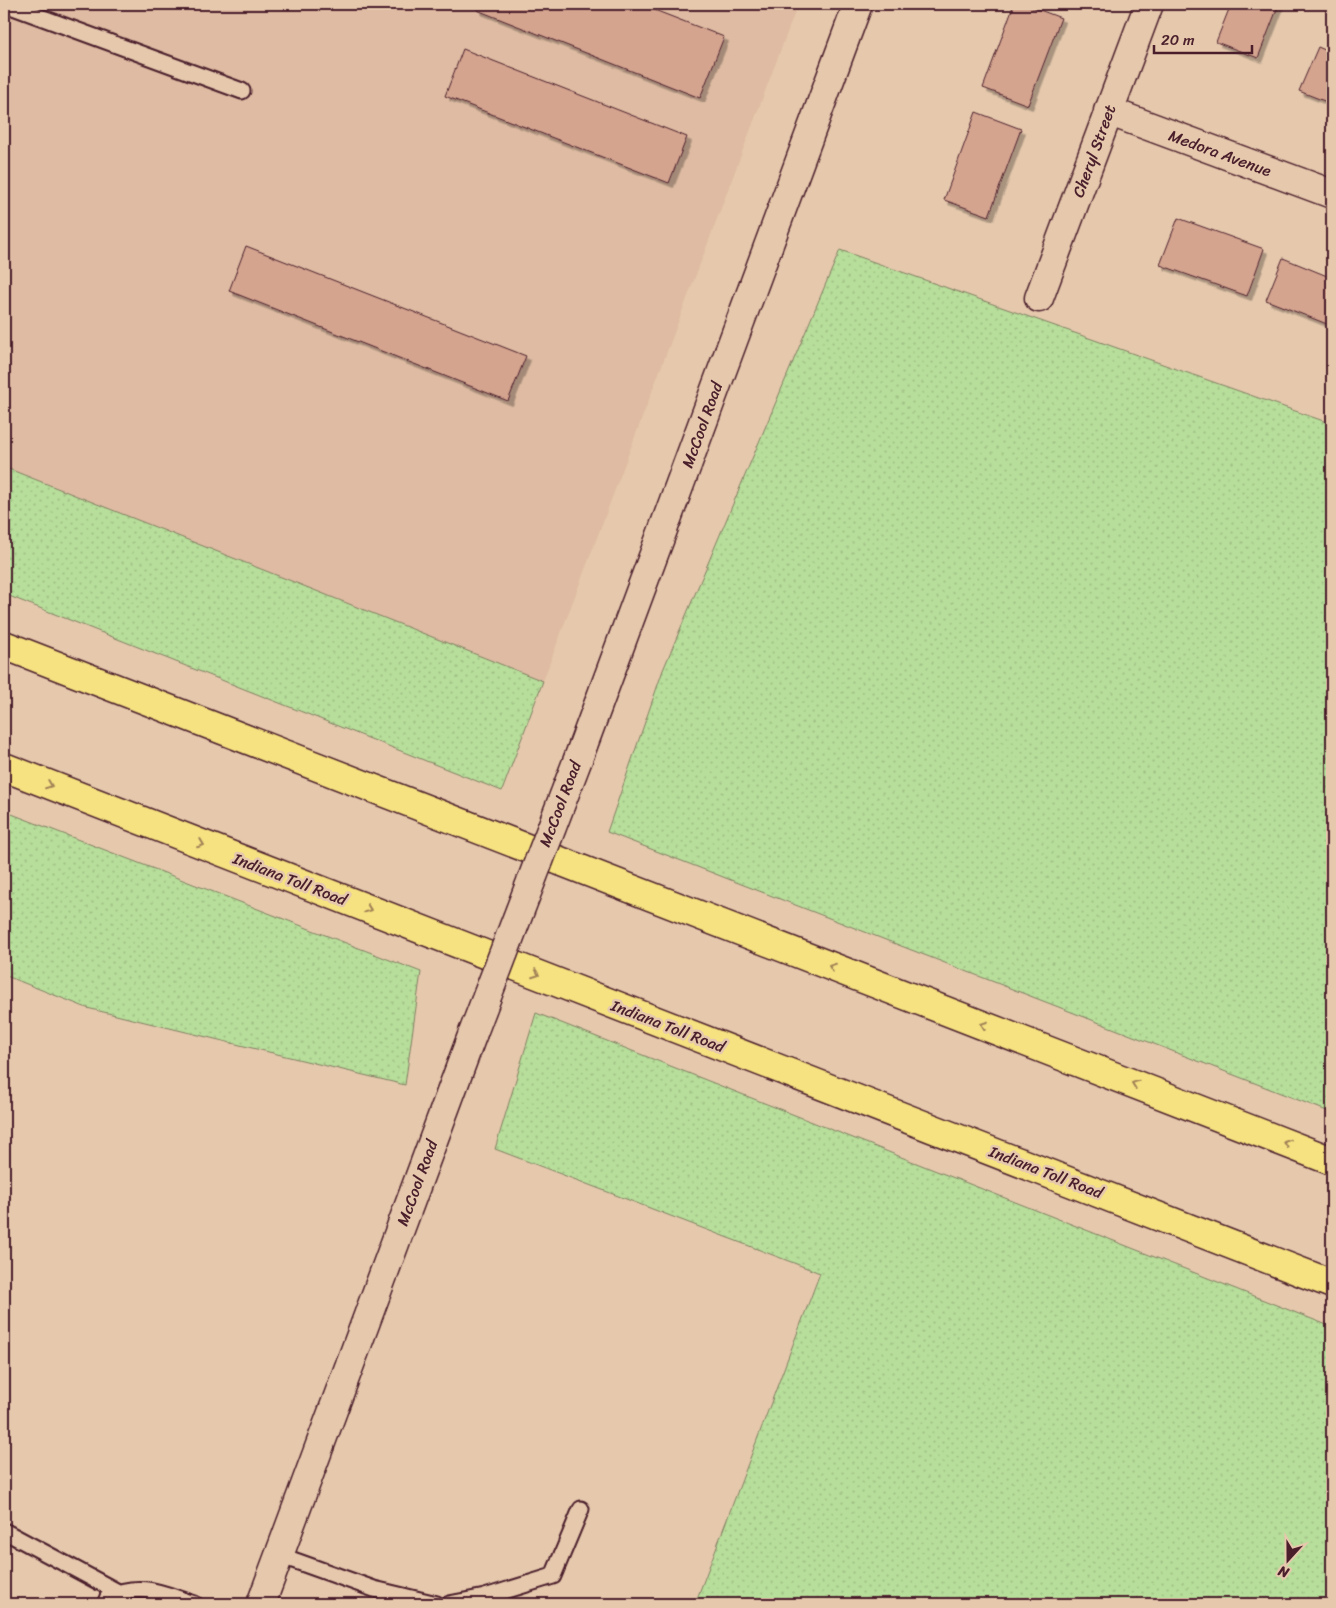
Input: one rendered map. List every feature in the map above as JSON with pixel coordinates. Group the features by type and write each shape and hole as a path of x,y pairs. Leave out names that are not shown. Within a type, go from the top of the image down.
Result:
{"highway":[{"path":"4,645 1332,1161"},
{"name":"Indiana Toll Road","path":"4,768 1332,1284"}],"street":[{"name":"McCool Road","path":"261,1604 473,1034 578,759 858,4"},
{"name":"Cheryl Street","path":"1039,298 1150,4"},
{"name":"Medora Avenue","path":"1108,111 1332,194"}],"lane":[{"path":"6,4 242,91"},
{"path":"449,1604 485,1597 553,1576 582,1508"},
{"path":"4,1531 118,1592"},
{"path":"279,1555 374,1589 437,1604"},
{"path":"105,1604 108,1597 118,1592 146,1588 195,1604"}],"shaded area":[{"path":"4,4 139,4 152,9 154,4 798,4 543,681 4,467"}],"green space":[{"path":"840,250 1332,424 1332,1113 607,832 663,670"},
{"path":"4,467 543,681 502,791 4,594"},
{"path":"4,811 421,972 405,1085 87,1008 4,975"},
{"path":"536,1013 1332,1327 1332,1604 695,1604 820,1273 495,1149"}],"building":[{"path":"479,4 639,4 724,37 700,98 477,10"},
{"path":"1014,4 1024,4 1061,18 1028,105 983,88"},
{"path":"1231,4 1279,4 1258,58 1216,42"},
{"path":"1318,47 1332,53 1332,104 1299,91"},
{"path":"463,49 687,137 669,183 445,96"},
{"path":"976,112 1021,129 989,216 944,200"},
{"path":"1178,218 1264,249 1247,296 1160,265"},
{"path":"246,246 526,356 508,401 229,291"},
{"path":"1283,258 1332,278 1332,326 1266,300"}]}
